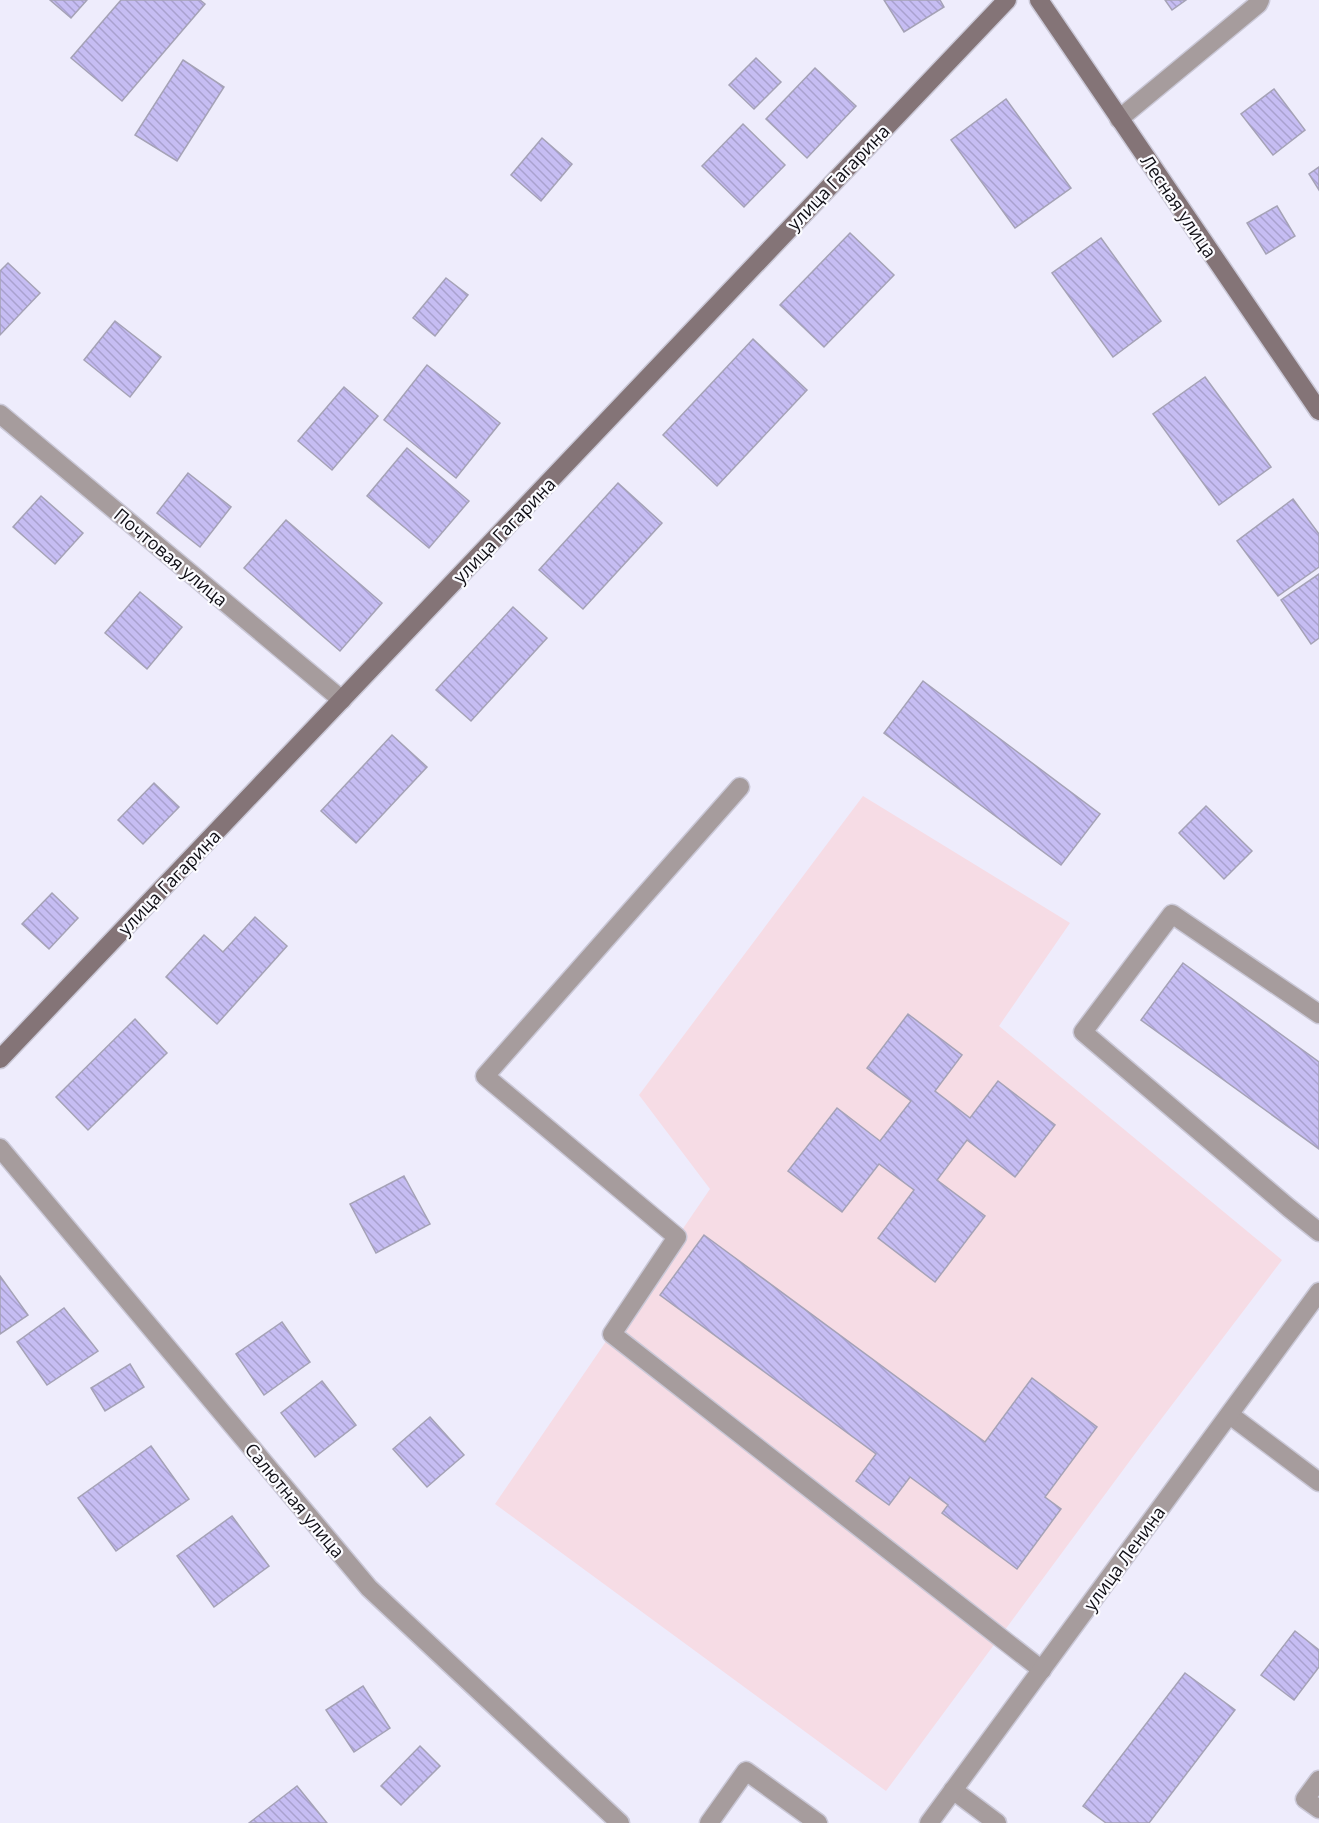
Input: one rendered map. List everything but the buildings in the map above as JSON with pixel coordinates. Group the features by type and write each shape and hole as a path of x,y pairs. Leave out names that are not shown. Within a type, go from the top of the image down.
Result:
{"street":[{"name":"улица Гагарина","path":"0,1059 1007,0"},
{"name":"Лесная улица","path":"1039,0 1319,411"},
{"path":"1119,118 1260,0"},
{"name":"Почтовая улица","path":"0,414 342,700"},
{"path":"740,787 485,1076 677,1237 612,1334 1042,1670"},
{"path":"1319,1014 1172,914 1083,1032 1319,1232"},
{"name":"Салютная улица","path":"0,1149 369,1588 620,1823"},
{"name":"улица Ленина","path":"928,1823 1319,1292"},
{"path":"1230,1415 1319,1482"},
{"path":"709,1823 746,1771 818,1823"},
{"path":"1319,1780 1305,1799 1319,1809"},
{"path":"953,1790 997,1823"}],"shaded area":[{"path":"863,796 1070,923 999,1026 1282,1260 1143,1443 886,1791 495,1504 710,1189 639,1095"}]}
